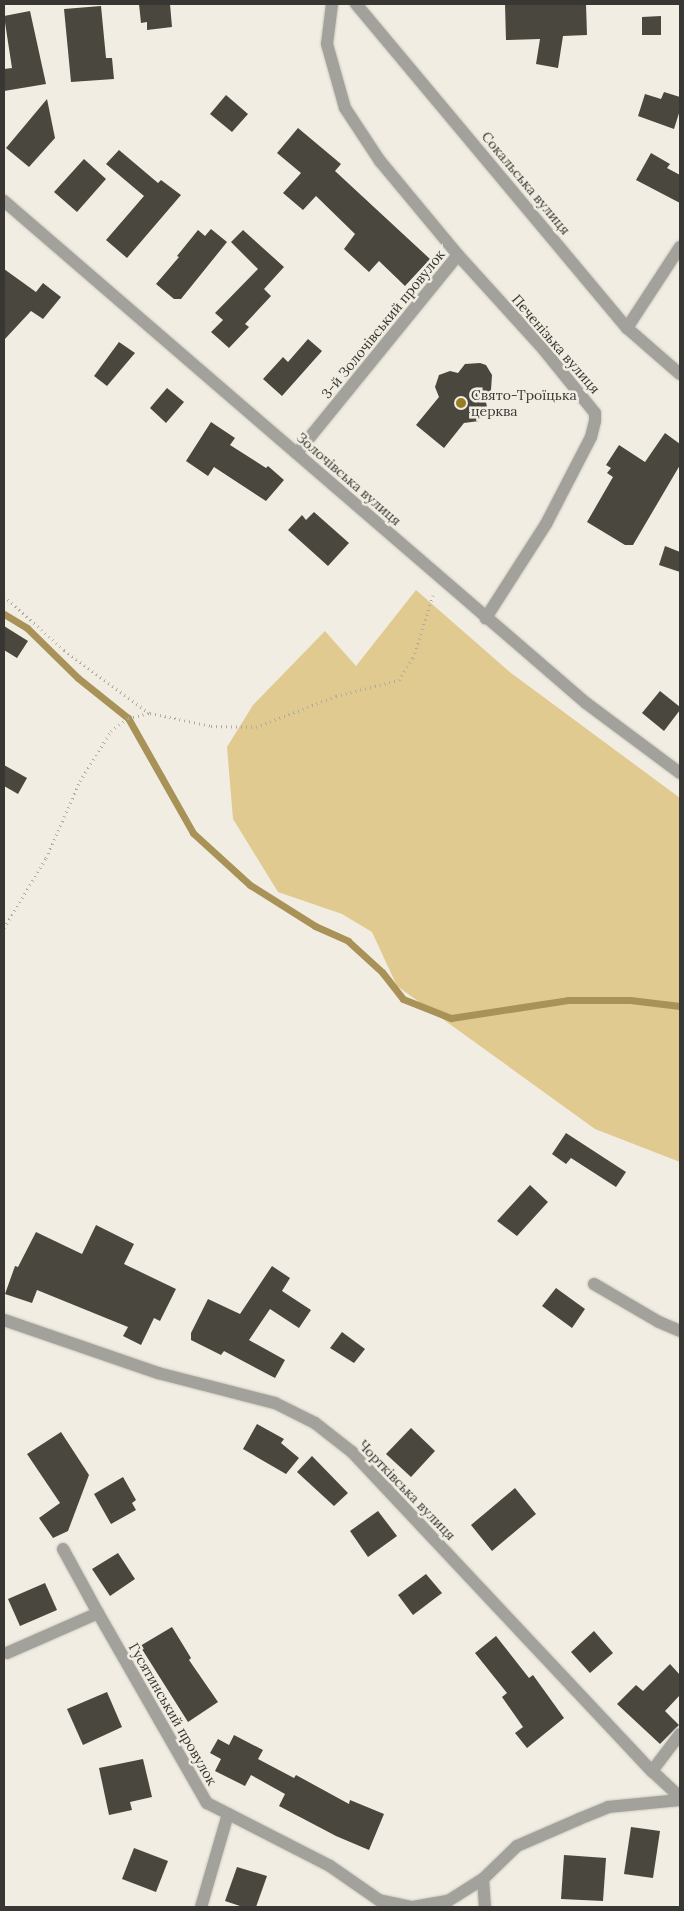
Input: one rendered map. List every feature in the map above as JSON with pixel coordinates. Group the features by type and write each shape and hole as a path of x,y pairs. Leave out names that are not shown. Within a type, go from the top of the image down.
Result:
{"street":[{"name":"3-й Золочівський провулок","path":"297,453 458,255 380,161 345,108 327,44 332,4"},
{"name":"Сокальська вулиця","path":"356,4 627,328 680,374"},
{"name":"Золочівська вулиця","path":"4,201 586,703 680,773"},
{"path":"627,328 680,247"},
{"name":"Печенізька вулиця","path":"458,255 588,402 595,413 596,421 591,437 546,524 486,618"},
{"path":"594,1284 659,1322 680,1331"},
{"name":"Чортківська вулиця","path":"4,1320 158,1373 275,1403 315,1423 352,1452 680,1799"},
{"name":"Гусятинський провулок","path":"63,1549 207,1803 330,1866 379,1900 414,1907 448,1901 483,1879 517,1846 608,1807 638,1802 680,1799"},
{"path":"7,1653 98,1613"},
{"path":"652,1771 680,1734"},
{"path":"202,1907 228,1814"},
{"path":"483,1879 485,1907"}],"path":[{"path":"4,596 64,650 150,713 210,726 256,727 336,696 399,680 413,658 439,578"},
{"path":"4,928 46,858 80,781 111,731 128,718 150,713"}],"shaded area":[{"path":"416,590 511,673 680,798 680,1162 595,1129 397,986 372,932 342,914 278,892 233,819 227,747 253,705 325,631 356,666"}],"building":[{"path":"139,4 170,4 172,27 147,30 147,22 141,23"},
{"path":"505,4 586,4 587,35 563,36 558,68 536,64 540,39 506,40"},
{"path":"101,6 106,58 112,58 114,79 71,82 64,9"},
{"path":"30,11 46,84 4,91 4,69 12,68 4,16"},
{"path":"661,16 661,35 642,35 642,17"},
{"path":"664,92 680,97 680,110 674,129 638,116 645,94 661,99"},
{"path":"226,95 248,114 232,132 210,114"},
{"path":"47,99 55,138 29,167 6,148"},
{"path":"298,128 341,164 335,171 430,259 405,286 379,261 369,272 344,249 355,234 316,196 303,210 283,193 301,173 277,153"},
{"path":"119,150 158,183 161,180 181,195 127,258 106,240 144,196 106,164"},
{"path":"651,153 670,164 667,168 680,175 680,203 636,180"},
{"path":"84,159 106,179 77,212 54,192"},
{"path":"211,229 227,242 181,299 174,299 156,284 179,257 177,256 198,230 205,236"},
{"path":"243,230 284,267 264,289 271,296 245,324 249,327 229,348 211,332 223,320 215,313 258,269 231,242"},
{"path":"4,269 36,292 43,283 61,297 43,319 31,311 4,340"},
{"path":"308,339 322,351 282,396 263,379 283,357 288,362"},
{"path":"119,342 135,353 107,386 94,376"},
{"name":"Свято-Троїцька церква","path":"480,363 486,365 492,375 491,390 485,397 488,412 479,421 464,423 444,448 416,425 439,397 435,387 439,375 450,371 458,373 465,364"},
{"path":"167,388 184,402 166,423 150,408"},
{"path":"211,422 235,438 230,445 266,468 268,466 284,480 266,501 214,467 208,476 186,461"},
{"path":"665,433 680,444 680,465 633,545 625,545 587,522 613,477 607,473 611,468 606,465 619,445 645,462"},
{"path":"314,512 349,543 328,566 288,530 302,515 306,520"},
{"path":"665,546 680,552 680,572 659,565"},
{"path":"4,626 28,641 17,658 4,650"},
{"path":"660,691 680,707 680,710 664,731 642,713"},
{"path":"4,765 27,778 18,794 4,786"},
{"path":"566,1133 626,1172 616,1187 571,1158 566,1164 552,1154"},
{"path":"530,1185 548,1202 517,1236 497,1221"},
{"path":"96,1225 134,1244 124,1264 176,1289 160,1321 154,1318 141,1345 123,1336 128,1327 37,1290 32,1303 5,1294 15,1266 18,1267 36,1232 82,1254"},
{"path":"272,1266 290,1278 282,1291 311,1310 299,1328 270,1309 249,1340 285,1360 275,1378 224,1351 221,1355 191,1340 191,1333 208,1299 240,1314"},
{"path":"556,1288 585,1309 572,1328 542,1306"},
{"path":"342,1332 365,1349 354,1363 330,1348"},
{"path":"257,1424 284,1439 281,1443 299,1458 286,1474 243,1449"},
{"path":"411,1428 435,1451 411,1477 386,1454"},
{"path":"61,1432 89,1475 68,1531 53,1538 39,1518 60,1503 27,1454"},
{"path":"312,1456 348,1493 334,1506 297,1472"},
{"path":"123,1477 136,1500 132,1503 136,1510 111,1524 94,1494"},
{"path":"515,1488 536,1514 492,1551 471,1525"},
{"path":"378,1511 397,1536 368,1557 350,1531"},
{"path":"118,1553 135,1579 110,1596 92,1569"},
{"path":"426,1574 442,1593 413,1615 398,1595"},
{"path":"45,1583 57,1610 20,1626 8,1599"},
{"path":"172,1627 191,1658 189,1660 218,1702 188,1722 140,1646"},
{"path":"594,1631 613,1653 590,1673 571,1652"},
{"path":"496,1636 529,1678 533,1675 564,1718 527,1748 515,1733 523,1727 502,1697 507,1693 475,1653"},
{"path":"670,1664 680,1675 680,1695 665,1711 679,1725 660,1744 617,1704 636,1685 643,1691"},
{"path":"107,1692 122,1727 83,1745 67,1709"},
{"path":"234,1735 263,1750 258,1759 294,1778 296,1775 349,1804 350,1800 384,1814 369,1850 336,1836 279,1806 285,1794 251,1775 245,1786 215,1771 221,1759 210,1753 218,1739 229,1745"},
{"path":"143,1759 152,1797 130,1802 132,1810 109,1815 99,1768"},
{"path":"631,1827 660,1831 653,1878 624,1874"},
{"path":"134,1848 168,1861 156,1892 122,1879"},
{"path":"564,1855 606,1858 603,1901 561,1899"},
{"path":"237,1867 267,1876 256,1907 243,1907 225,1901"}],"waterway":[{"path":"4,614 27,628 78,678 128,718 193,833 250,885 315,926 348,941 382,972 403,999 451,1018 568,1000 630,1000 680,1006"}],"place":[{"name":"Свято-Троїцька церква","path":"461,403"}]}
